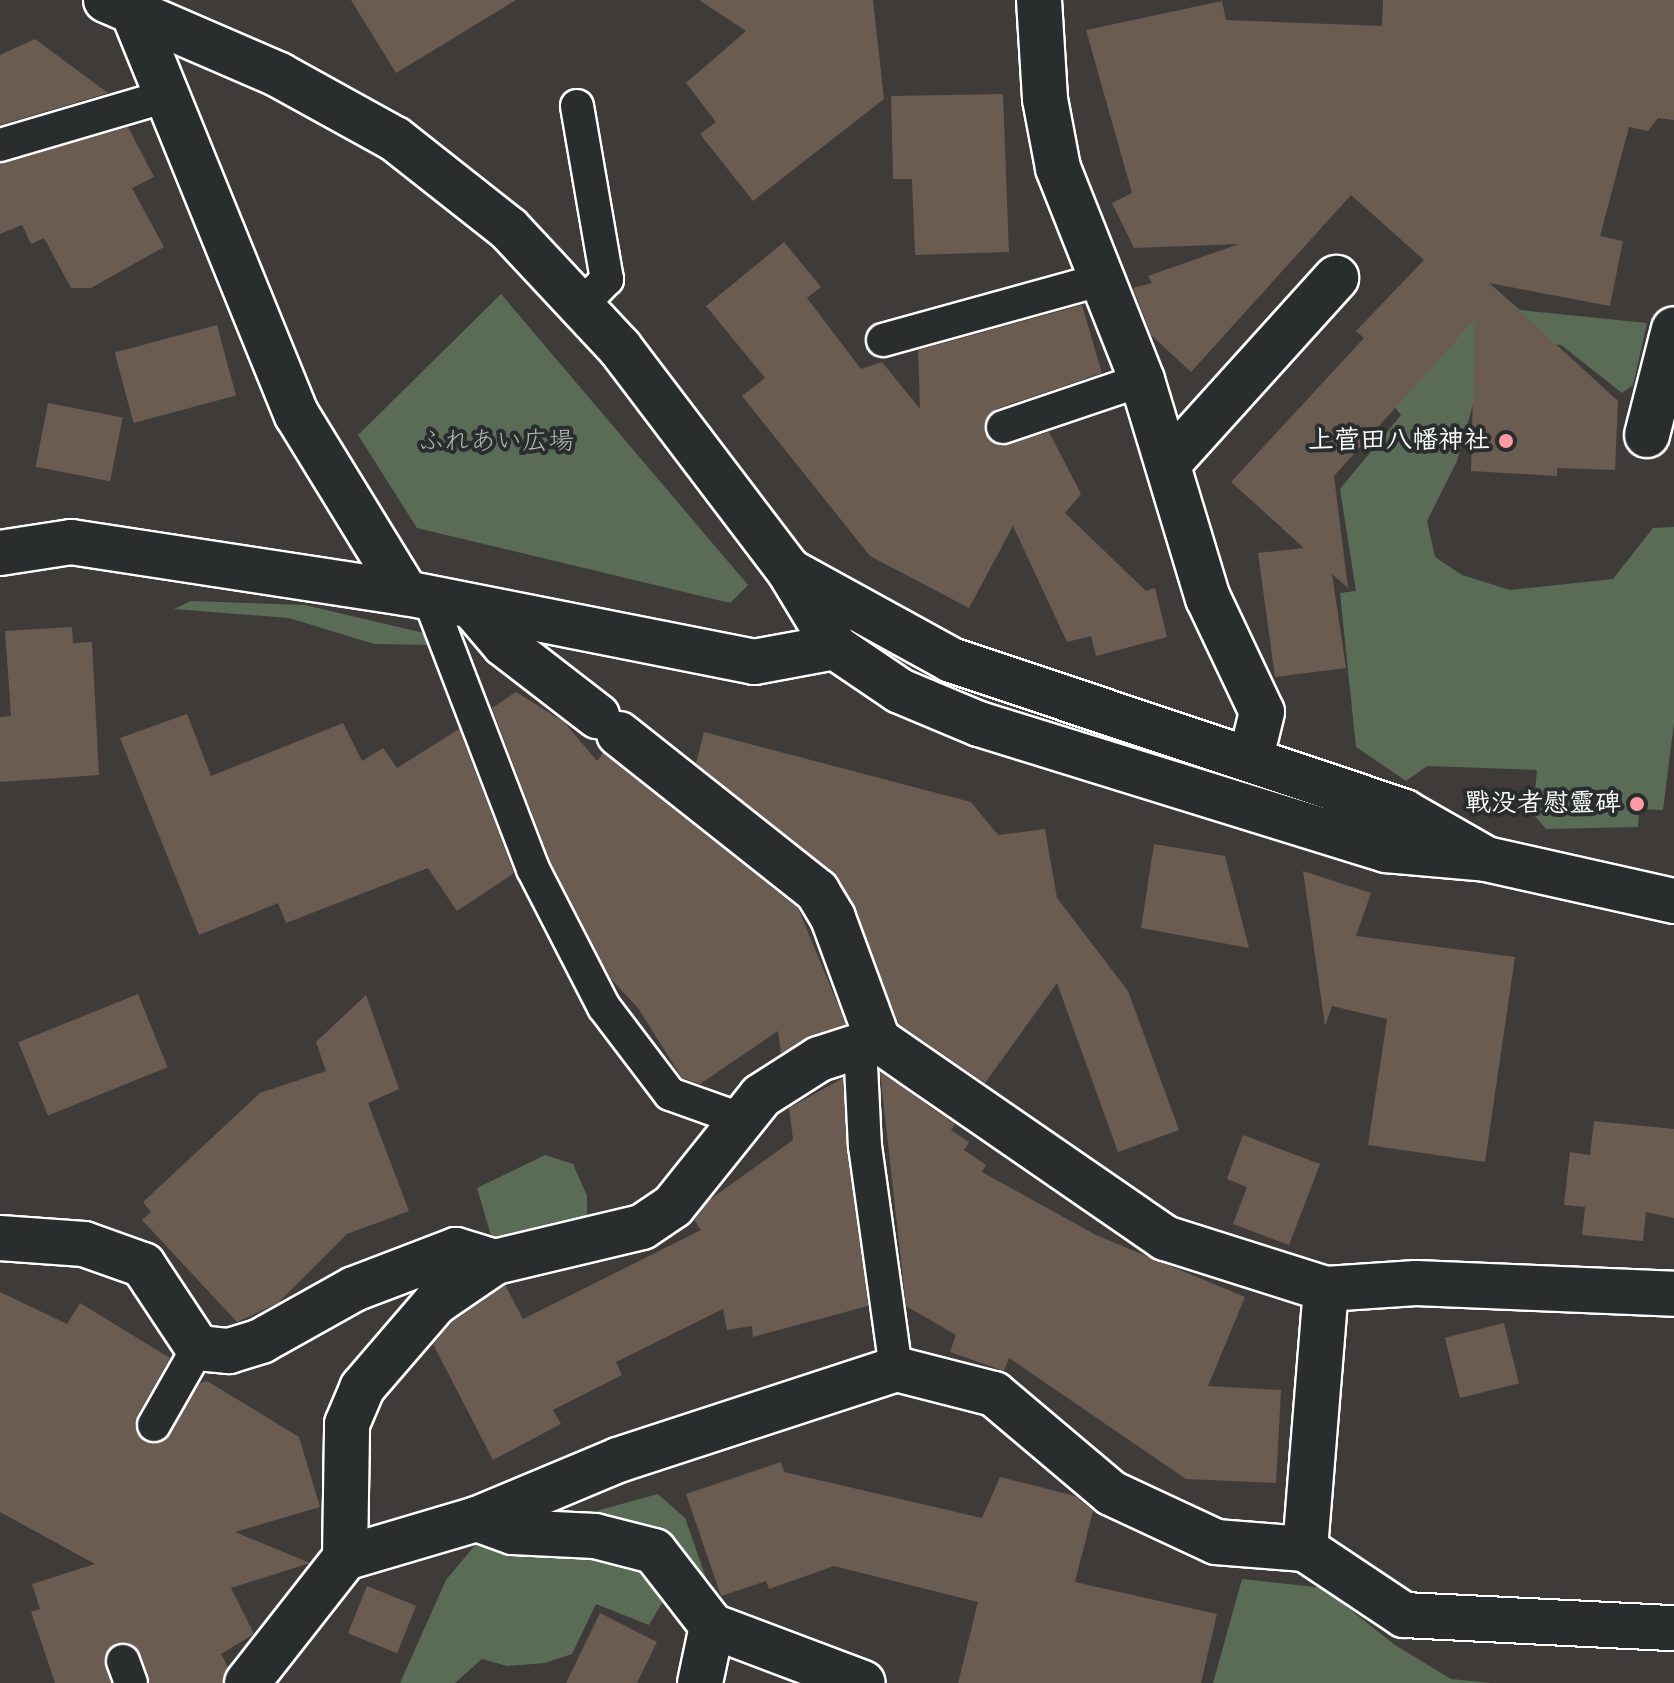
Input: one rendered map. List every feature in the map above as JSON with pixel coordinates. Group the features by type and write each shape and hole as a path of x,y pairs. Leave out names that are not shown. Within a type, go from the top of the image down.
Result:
{"street":[{"path":"1039,0 1045,99 1058,168 1142,380 1208,598 1262,712 1251,757"},
{"path":"120,6 167,96 297,415 417,595"},
{"path":"120,6 279,75 395,139 509,229 582,305 788,569 835,647 900,691 979,724 1386,850 1486,859 1674,901"},
{"path":"1168,464 1336,278"},
{"path":"1647,435 1674,331"},
{"path":"0,553 71,542 417,595 475,610 754,662 835,647"},
{"path":"788,569 951,660 1251,757 1404,812 1486,859"},
{"path":"475,610 504,644 817,891 833,918 869,1043 1165,1238 1326,1289 1416,1283 1674,1294"},
{"path":"345,1558 347,1424 362,1388 435,1303 495,1262 642,1227 673,1206 761,1096 819,1059 869,1043"},
{"path":"0,1238 84,1244 143,1265 198,1348 229,1351 261,1341 354,1289 456,1250 495,1262"},
{"path":"1305,1549 1326,1289"},
{"path":"247,1683 345,1558 477,1519 618,1460 896,1369 994,1394 1111,1493 1216,1542 1305,1549 1404,1615 1674,1628"},
{"path":"477,1519 513,1532 595,1536 654,1551 712,1626 863,1683"},
{"path":"700,1683 712,1626"}],"lane":[{"path":"0,145 167,96"},
{"path":"577,106 597,192 607,279 582,305"},
{"path":"883,340 1103,279"},
{"path":"1003,427 1142,380"},
{"path":"417,595 533,869 604,1007 670,1094 743,1120"},
{"path":"869,1043 865,1146 896,1369"},
{"path":"154,1425 198,1348"}],"green space":[{"path":"1483,278 1520,310 1647,323 1633,385 1622,393 1561,345 1525,340 1489,348 1457,461 1427,521 1435,557 1462,575 1510,590 1613,579 1653,528 1674,527 1674,723 1663,810 1639,809 1638,827 1546,829 1533,814 1537,770 1427,766 1406,781 1356,747 1340,593 1356,591 1340,489 1401,415 1386,396"},
{"name":"ふれあい広場","path":"501,294 748,585 730,603 417,528 358,435"},
{"path":"191,601 305,605 424,633 432,645 374,644 289,618 174,609"},
{"path":"545,1155 573,1164 587,1196 587,1222 506,1243 492,1239 477,1188"},
{"path":"658,1494 685,1518 710,1589 662,1603 649,1625 596,1604 572,1654 545,1663 507,1666 482,1659 455,1683 400,1683 446,1580 476,1544"},
{"path":"1242,1579 1323,1588 1395,1645 1451,1679 1492,1683 1213,1683"}],"building":[{"path":"351,0 516,0 396,73"},
{"path":"699,0 873,0 884,99 753,201 700,134 716,122 686,83 746,31"},
{"path":"1383,0 1674,0 1674,120 1658,118 1648,131 1629,127 1600,236 1623,241 1610,306 1489,283 1618,401 1615,470 1557,468 1557,476 1471,471 1475,319 1334,476 1348,588 1332,574 1346,668 1275,677 1258,553 1304,548 1231,482 1364,338 1356,331 1424,260 1351,195 1191,372 1151,335 1133,288 1152,283 1148,276 1239,244 1134,248 1112,203 1132,193 1086,30 1222,1 1226,20 1382,26"},
{"path":"35,39 108,93 0,125 0,55"},
{"path":"1003,94 1009,252 915,255 912,179 893,179 891,96"},
{"path":"128,127 154,177 132,188 164,247 91,288 71,288 44,238 31,244 22,225 0,234 0,163"},
{"path":"784,242 821,287 807,298 861,369 882,362 920,409 918,350 1082,305 1102,373 996,409 985,432 1000,446 1049,432 1081,494 1065,513 1146,591 1155,588 1167,637 1096,656 1091,636 1067,642 1013,526 969,608 870,556 742,396 765,378 706,306"},
{"path":"217,325 236,396 134,423 115,352"},
{"path":"48,403 123,418 110,481 36,467"},
{"path":"72,627 73,643 92,642 99,775 0,782 0,717 11,716 5,631"},
{"path":"516,692 564,722 597,761 603,753 798,908 846,1024 781,1053 778,1031 700,1084 682,1078 638,1008 611,979 550,861 492,708"},
{"path":"187,714 211,776 343,723 362,761 383,748 397,768 459,729 514,873 457,911 428,868 286,923 278,903 199,935 120,738"},
{"path":"704,732 971,802 998,835 1045,829 1057,898 1128,991 1179,1130 1118,1152 1057,983 985,1083 899,1024 838,878 696,763"},
{"path":"1154,844 1225,856 1249,948 1141,928"},
{"path":"1303,871 1371,893 1356,936 1515,957 1485,1162 1368,1145 1387,1019 1332,1006 1325,1026"},
{"path":"138,994 168,1067 48,1116 18,1042"},
{"path":"366,995 399,1089 368,1103 409,1211 347,1234 278,1303 237,1322 142,1220 151,1212 143,1202 260,1093 326,1071 316,1042"},
{"path":"880,1072 955,1124 951,1130 969,1142 964,1150 986,1165 982,1172 1096,1235 1245,1297 1208,1386 1281,1390 1276,1483 1186,1479 1009,1358 1004,1371 950,1352 956,1335 906,1306"},
{"path":"843,1078 868,1306 753,1337 752,1326 727,1330 723,1309 616,1362 622,1375 553,1410 561,1424 493,1460 433,1344 452,1322 505,1285 523,1319 701,1230 694,1220 709,1200 793,1140 789,1108"},
{"path":"1594,1121 1674,1129 1674,1218 1646,1212 1643,1241 1582,1235 1585,1207 1564,1205 1570,1152 1590,1155"},
{"path":"1243,1135 1320,1164 1289,1245 1233,1224 1247,1187 1227,1179"},
{"path":"0,1292 67,1324 80,1303 170,1358 137,1416 137,1434 145,1442 164,1441 200,1383 207,1381 299,1437 320,1507 235,1532 310,1563 231,1588 254,1634 221,1654 228,1667 223,1683 150,1683 140,1654 126,1642 105,1657 111,1683 55,1683 31,1612 40,1609 32,1584 95,1564 0,1512"},
{"path":"1504,1323 1519,1383 1460,1398 1445,1338"},
{"path":"781,1462 784,1472 982,1518 1000,1477 1075,1496 1093,1511 1075,1582 1217,1614 1201,1683 958,1683 978,1602 834,1566 769,1589 766,1581 721,1596 686,1494"},
{"path":"367,1586 416,1606 397,1653 348,1633"},
{"path":"600,1613 657,1642 637,1683 566,1683"}],"place":[{"name":"上菅田八幡神社","path":"1506,441"},
{"name":"戰没者慰靈碑","path":"1637,804"}]}
